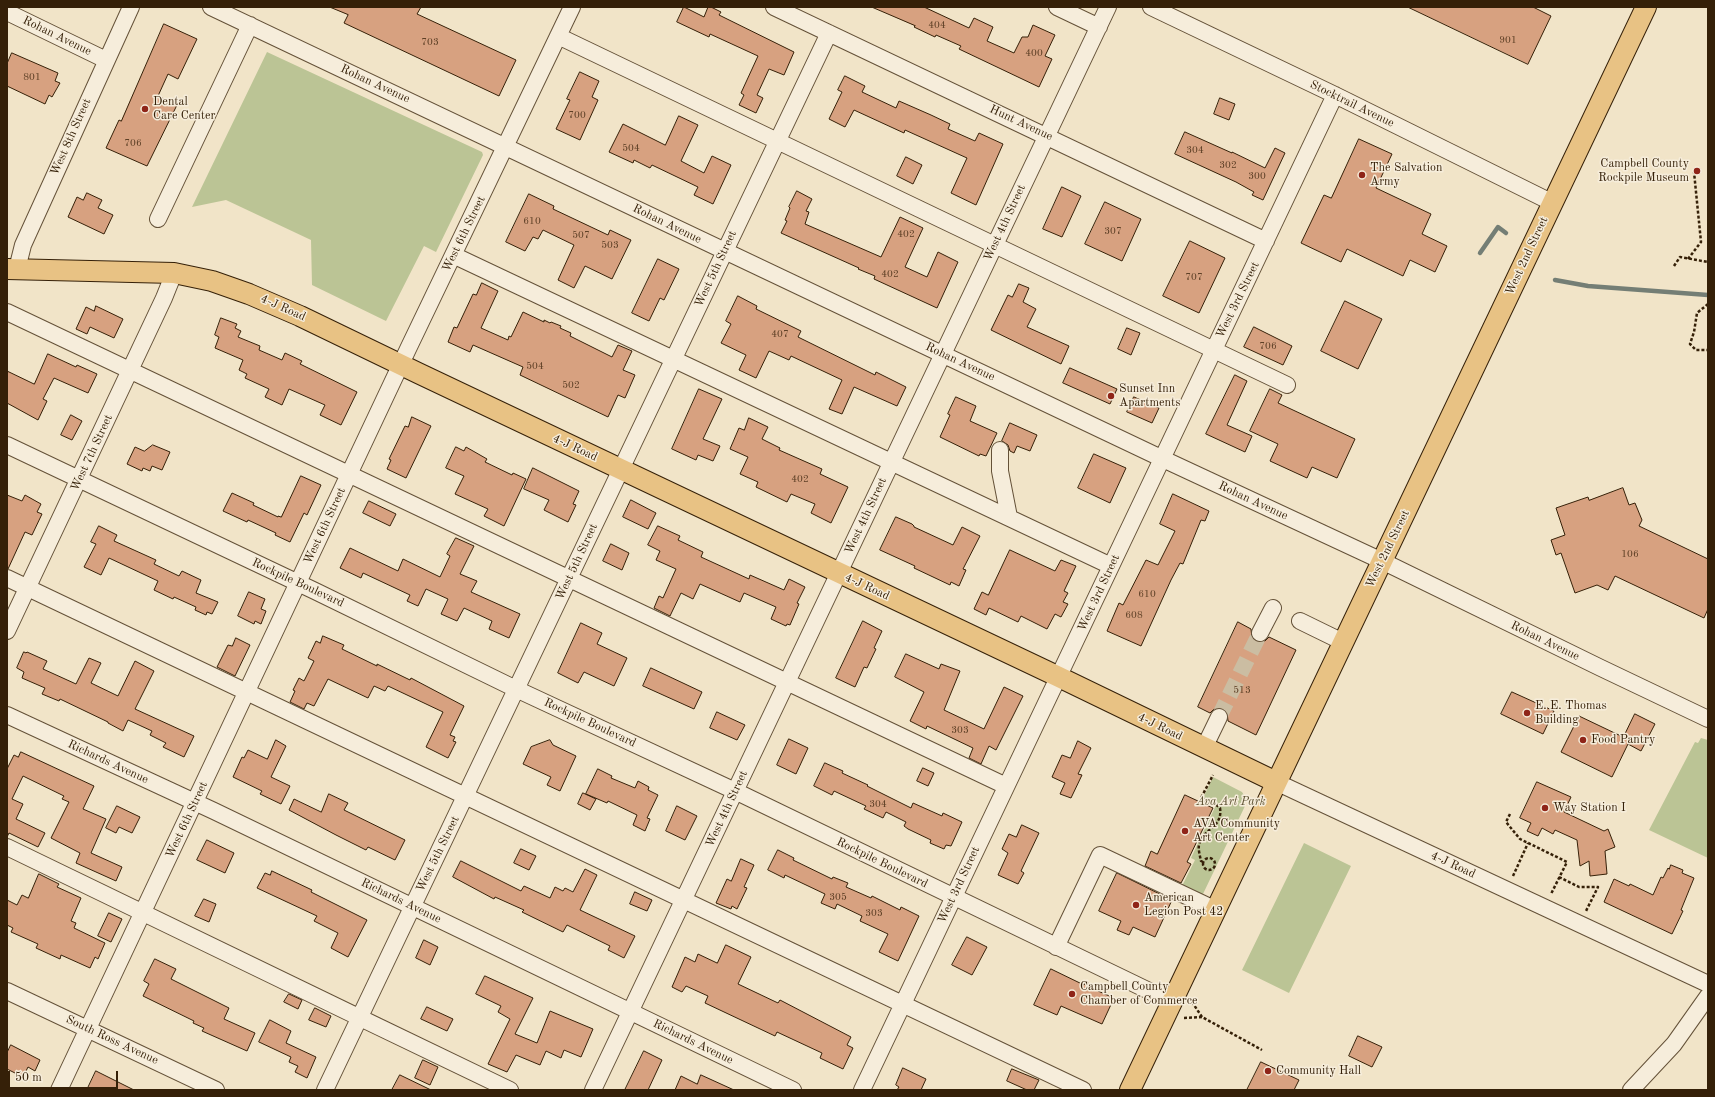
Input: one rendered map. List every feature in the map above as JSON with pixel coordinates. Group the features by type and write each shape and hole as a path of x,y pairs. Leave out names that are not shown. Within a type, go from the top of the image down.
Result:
{"main road":[{"name":"West 2nd Street","path":"1130,1090 1646,7"},
{"name":"4-J Road","path":"12,269 174,273 212,281 249,294 300,316 839,574 1059,677 1276,782"}],"street":[{"name":"West 8th Street","path":"12,269 131,7"},
{"name":"Rohan Avenue","path":"211,7 506,146 725,252 1382,561 1708,719"},
{"name":"West 6th Street","path":"59,1090 453,255 572,7"},
{"name":"Hunt Avenue","path":"774,7 1266,241"},
{"path":"1056,7 1099,27"},
{"name":"West 4th Street","path":"593,1090 1108,7"},
{"name":"Stocktrail Avenue","path":"1151,7 1335,95 1553,203"},
{"name":"Rohan Avenue","path":"7,12 106,60"},
{"path":"158,219 250,25"},
{"name":"West 5th Street","path":"325,1090 829,33"},
{"path":"558,36 1287,385"},
{"name":"West 3rd Street","path":"862,1090 902,1003 954,898 1335,95"},
{"path":"453,255 1112,566"},
{"name":"West 7th Street","path":"7,631 130,371 174,273"},
{"path":"7,312 349,476 788,681 1006,786"},
{"name":"Rockpile Boulevard","path":"7,445 1172,1002"},
{"path":"1000,450 1000,471 1009,517"},
{"path":"7,578 248,691 683,901 902,1003 1083,1090"},
{"path":"1260,633 1273,608"},
{"path":"1300,621 1343,642"},
{"name":"Richards Avenue","path":"7,715 196,802 793,1090"},
{"path":"1204,748 1219,717"},
{"name":"4-J Road","path":"1276,782 1708,984"},
{"path":"7,847 510,1090"},
{"path":"1056,947 1100,855 1216,910"},
{"name":"South Ross Avenue","path":"7,991 216,1090"},
{"path":"1632,1090 1674,1044 1708,996"}],"path":[{"path":"1688,259 1701,242 1694,172"},
{"path":"1674,266 1680,258 1708,262"},
{"path":"1708,304 1697,313 1694,332 1690,344 1696,350 1708,350"},
{"path":"1203,862 1210,858 1213,860 1215,865 1211,870 1204,868 1198,846 1203,835 1218,824 1221,815 1220,808 1215,804 1201,798 1213,775"},
{"path":"1510,814 1506,822 1520,839 1566,862 1551,894"},
{"path":"1512,876 1528,843"},
{"path":"1559,877 1579,887 1598,887 1586,911"},
{"path":"1192,1002 1202,1017 1262,1050"},
{"path":"1184,1018 1202,1017"}],"green space":[{"path":"267,52 482,152 483,155 436,252 424,246 386,321 312,285 311,240 226,200 192,207"},
{"path":"1701,738 1708,740 1708,858 1649,830 1695,742 1698,743"},
{"name":"Ava Art Park","path":"1213,777 1242,792 1245,797 1245,806 1203,894 1181,888 1195,860 1191,858 1217,803 1203,798"},
{"path":"1304,843 1351,866 1289,993 1242,970"}],"building":[{"path":"330,7 421,7 417,14 516,60 499,96 344,23 348,15"},
{"path":"684,7 704,17 708,7 711,7 721,12 719,15 794,52 784,75 769,69 757,95 763,98 756,113 739,105 744,95 741,93 758,56 710,34 709,37 677,22"},
{"path":"872,7 924,7 969,28 974,18 993,27 987,41 1014,53 1022,37 1028,37 1033,25 1055,35 1045,56 1052,59 1039,87 959,49 961,46 936,35 935,37 914,27 915,26"},
{"path":"1408,7 1533,7 1551,16 1528,64"},
{"path":"164,24 197,39 178,79 168,74 158,96 177,105 147,166 106,148 119,120 121,121"},
{"path":"12,53 58,73 55,81 60,83 52,97 49,95 45,104 7,86 7,64"},
{"path":"580,72 599,81 592,97 598,100 580,140 556,129 570,100 567,99"},
{"path":"845,76 865,86 862,92 896,108 899,101 950,124 948,129 975,141 979,133 1003,144 976,205 951,193 967,158 905,130 904,133 854,110 845,127 829,119 842,92 838,90"},
{"path":"1220,98 1235,104 1229,120 1214,114"},
{"path":"679,116 698,125 681,161 704,173 712,156 731,165 713,204 694,195 698,187 652,165 650,168 634,160 633,163 609,152 623,124 665,145"},
{"path":"1185,132 1265,168 1275,148 1285,153 1263,200 1252,195 1254,192 1236,182 1175,154"},
{"path":"1359,139 1392,154 1376,188 1431,214 1422,234 1447,246 1435,272 1410,260 1403,276 1347,249 1341,262 1301,243 1324,195 1331,198"},
{"path":"906,157 922,165 913,184 897,176"},
{"path":"1062,187 1081,196 1062,237 1043,229"},
{"path":"797,191 812,199 806,211 809,212 805,224 881,257 900,217 923,228 905,267 927,277 938,252 958,262 937,308 874,279 875,276 858,269 859,268 781,233 787,221 785,220 790,208 789,207"},
{"path":"87,193 102,200 98,208 113,215 104,234 68,217 77,197 83,200"},
{"path":"529,194 554,206 553,209 608,235 610,230 631,240 612,279 585,266 574,288 558,280 574,245 543,230 538,239 533,237 525,251 506,242"},
{"path":"1105,202 1141,219 1122,261 1085,244"},
{"path":"1190,241 1225,258 1199,313 1163,296"},
{"path":"658,259 679,269 664,300 660,298 649,321 632,313"},
{"path":"482,283 498,291 481,328 508,340 509,336 511,337 523,312 544,322 544,320 561,326 560,328 571,333 570,336 612,357 618,345 632,351 623,370 635,375 625,398 618,395 608,417 520,375 523,367 473,345 470,352 448,342 454,327 457,328 473,294 476,295"},
{"path":"1019,284 1029,288 1023,302 1036,309 1027,327 1069,346 1061,364 991,330 1008,295 1012,297"},
{"path":"738,296 757,306 756,309 801,331 798,337 875,375 876,372 906,387 897,406 854,387 842,414 829,409 842,380 791,356 789,360 769,351 756,378 739,370 746,355 721,343 731,324 726,321"},
{"path":"1345,301 1382,319 1358,369 1321,351"},
{"path":"96,306 123,319 114,338 90,327 87,334 76,329 86,307 94,311"},
{"path":"221,318 237,324 235,328 241,331 238,337 260,346 259,350 282,360 285,353 302,361 300,364 357,392 341,425 320,415 325,405 289,389 282,405 265,397 269,389 245,378 247,374 239,370 243,360 215,348 219,337 215,335"},
{"path":"1254,327 1292,346 1283,365 1244,347"},
{"path":"1127,328 1140,333 1131,355 1118,349"},
{"path":"48,354 76,367 77,365 97,374 88,393 54,378 43,399 47,401 38,420 7,403 7,371 34,384"},
{"path":"1070,368 1117,389 1110,404 1063,383"},
{"path":"1235,375 1247,381 1227,425 1252,436 1245,452 1206,434"},
{"path":"699,389 722,399 703,439 720,446 713,461 698,455 696,460 672,449"},
{"path":"1270,389 1282,395 1278,403 1355,439 1337,478 1312,467 1307,478 1270,461 1278,444 1250,431"},
{"path":"956,397 976,406 970,421 997,433 986,456 980,454 979,456 940,437"},
{"path":"1134,397 1159,408 1152,423 1127,412"},
{"path":"71,415 82,421 72,440 61,435"},
{"path":"412,417 431,426 406,478 387,469 391,460 389,459 405,426 408,427"},
{"path":"749,418 768,427 762,439 780,448 779,450 822,469 820,474 848,487 831,523 811,513 815,504 791,494 787,502 756,487 758,482 740,474 748,457 730,449 739,428 744,430"},
{"path":"1010,423 1037,435 1030,451 1017,446 1014,453 1010,451 1008,445 1002,441"},
{"path":"153,445 170,452 162,470 152,466 150,471 143,468 142,471 127,464 135,447 144,451"},
{"path":"456,447 464,451 466,447 487,459 485,462 512,475 513,473 526,479 504,526 484,516 488,509 455,494 464,476 446,468"},
{"path":"1094,454 1126,468 1110,503 1078,488"},
{"path":"533,468 579,491 573,504 576,505 568,522 544,510 549,500 524,489"},
{"path":"301,476 321,485 307,515 304,513 290,542 275,535 276,533 248,520 247,522 223,511 232,493 254,503 253,505 281,517"},
{"path":"1623,488 1629,505 1635,503 1642,520 1639,526 1708,559 1708,609 1704,618 1615,576 1608,590 1597,585 1575,593 1561,553 1556,555 1551,540 1565,535 1556,508 1588,497 1589,500"},
{"path":"1173,494 1209,511 1205,521 1201,520 1183,564 1180,563 1171,580 1141,646 1107,631 1119,603 1123,605 1146,560 1158,565 1175,531 1160,524"},
{"path":"7,495 22,501 25,495 41,504 37,512 42,514 32,535 25,532 8,569 7,569"},
{"path":"631,500 656,513 648,529 623,517"},
{"path":"369,501 396,514 390,526 363,513"},
{"path":"896,517 953,545 962,527 980,536 963,569 966,570 959,586 951,582 950,585 914,568 915,566 880,550"},
{"path":"99,526 117,535 114,541 156,560 154,564 179,576 182,571 201,580 196,593 218,602 212,614 207,612 206,615 195,610 196,607 174,597 173,599 154,590 158,581 109,558 101,575 84,567 96,544 91,542"},
{"path":"658,526 680,536 678,540 703,552 701,557 749,579 750,575 784,590 789,579 805,587 797,603 799,604 790,625 787,624 786,626 771,619 776,607 744,593 740,602 700,584 693,599 681,593 670,616 654,608 659,596 663,598 676,569 656,560 660,551 648,545"},
{"path":"456,538 474,546 460,574 477,581 471,592 520,614 509,638 489,629 492,621 464,608 457,621 441,614 448,599 426,589 418,606 407,601 410,595 363,573 361,578 340,568 350,548 398,571 403,559 440,577 450,556 447,554"},
{"path":"611,544 629,553 622,570 603,561"},
{"path":"1010,550 1055,571 1061,560 1076,566 1064,591 1068,593 1063,602 1068,604 1061,617 1055,614 1047,629 1021,616 1018,622 989,608 986,615 974,609 982,592 988,595"},
{"path":"249,592 265,599 261,609 266,611 261,624 255,621 254,624 238,616"},
{"path":"863,621 882,631 874,648 876,649 867,668 864,667 855,687 836,678"},
{"path":"1238,622 1251,629 1252,638 1256,642 1265,641 1269,637 1296,650 1256,735 1228,721 1227,712 1223,708 1214,709 1210,713 1198,707"},
{"path":"581,623 602,633 597,644 627,658 614,686 584,672 578,683 558,673"},
{"path":"323,636 344,645 342,649 410,680 411,678 464,706 450,735 455,737 453,741 456,742 448,758 426,747 443,712 388,686 385,691 374,686 368,698 328,679 314,706 307,703 304,709 290,702 295,691 293,690 299,678 304,681 314,661 308,658 316,641 320,643"},
{"path":"236,638 250,645 235,676 217,667 228,645 232,646"},
{"path":"24,652 47,661 43,669 76,684 89,658 101,663 91,683 118,696 135,661 154,671 135,709 194,736 184,757 163,747 166,743 150,735 152,731 128,720 123,731 108,722 60,699 59,701 42,694 45,688 22,678 24,672 17,668"},
{"path":"906,654 939,669 941,664 960,671 944,710 984,729 1004,687 1023,696 996,750 989,746 981,764 969,758 973,748 927,726 926,729 910,721 924,692 895,677"},
{"path":"651,668 702,692 694,709 643,686"},
{"name":"E. E. Thomas Building","path":"1512,692 1554,711 1543,734 1501,714"},
{"path":"717,712 745,725 737,740 710,728"},
{"path":"1635,714 1655,724 1641,751 1628,744 1612,777 1561,752 1579,716 1623,737"},
{"path":"789,739 808,748 796,774 777,765"},
{"path":"276,740 286,746 271,777 290,786 281,804 260,794 262,791 233,777 242,757 244,758 248,750 267,759"},
{"path":"550,740 553,745 576,756 560,791 547,785 551,777 523,764 531,747"},
{"path":"1078,741 1091,748 1078,774 1082,775 1071,798 1060,794 1065,783 1052,777 1062,755 1070,758"},
{"path":"21,752 94,786 83,809 106,819 91,853 122,867 116,881 76,863 80,853 51,838 69,802 62,799 64,796 23,776 12,799 23,804 16,819 45,833 38,847 9,833 7,837 7,769 14,755 18,757"},
{"path":"825,763 843,771 842,773 911,808 913,803 942,816 943,813 962,822 951,846 946,845 944,849 930,843 931,840 904,826 906,822 886,812 883,818 864,809 866,806 834,791 832,795 814,786"},
{"path":"923,768 934,773 928,786 917,781"},
{"path":"598,769 612,776 611,778 635,788 638,781 649,787 648,790 658,795 647,818 650,819 645,831 633,825 637,815 608,801 607,803 586,794"},
{"path":"1537,782 1571,797 1564,812 1604,831 1608,829 1615,847 1605,851 1607,874 1590,876 1589,861 1580,866 1577,840 1555,830 1553,834 1542,828 1538,836 1527,831 1531,823 1520,818"},
{"path":"583,793 596,799 590,810 578,804"},
{"path":"329,794 348,803 344,810 405,840 395,860 368,847 366,850 289,810 294,799 321,812"},
{"name":"AVA Community Art Center","path":"1185,795 1213,808 1187,862 1191,864 1181,883 1145,866 1151,851 1157,854"},
{"path":"117,806 140,817 132,833 119,827 116,833 106,828"},
{"path":"677,806 697,816 685,840 666,831"},
{"path":"1022,825 1039,833 1021,871 1024,873 1018,884 998,875 1008,853 1002,849 1009,834 1016,837"},
{"path":"207,840 234,853 225,873 197,860"},
{"path":"521,849 536,856 529,870 514,863"},
{"path":"778,850 794,858 793,860 832,879 833,877 848,883 846,887 871,898 872,896 900,910 901,907 919,916 898,961 879,952 888,934 860,921 862,916 837,904 835,909 821,903 825,894 785,875 784,878 768,870"},
{"path":"741,859 754,865 744,887 747,888 737,909 732,906 731,909 716,903 727,879 731,881"},
{"path":"461,861 521,891 524,886 550,898 555,887 563,891 565,888 573,892 585,869 597,875 580,910 635,936 624,958 608,950 610,946 567,925 563,932 522,912 524,910 495,897 494,899 453,877"},
{"path":"1671,865 1683,870 1682,873 1694,878 1681,910 1683,911 1672,934 1604,902 1614,879 1629,886 1630,884 1653,895 1661,877 1663,878"},
{"path":"272,871 312,890 311,892 367,920 348,957 331,948 338,933 314,921 317,916 257,888 265,873 270,875"},
{"name":"American Legion Post 42","path":"1117,873 1172,900 1155,937 1133,927 1129,935 1117,930 1121,921 1099,911"},
{"path":"39,874 59,884 57,887 81,898 71,921 76,923 74,928 105,943 98,959 95,957 90,968 61,955 60,959 36,948 38,944 11,932 13,928 7,925 7,900 17,905 22,895 28,898"},
{"path":"635,892 652,900 647,911 630,904"},
{"path":"204,899 216,904 209,922 195,916"},
{"path":"109,913 122,919 111,942 98,936"},
{"path":"967,937 987,947 972,975 952,965"},
{"path":"424,940 438,947 430,965 416,958"},
{"path":"726,945 751,957 738,984 778,1003 780,1000 851,1037 847,1045 853,1048 843,1069 820,1058 822,1053 777,1032 775,1036 705,1003 708,996 686,986 682,992 672,987 685,957 695,962 698,954 717,963"},
{"path":"155,959 176,969 171,979 229,1008 224,1019 255,1033 247,1051 202,1031 204,1028 193,1023 194,1021 143,996 149,984 144,981"},
{"name":"Campbell County Chamber of Commerce","path":"1051,969 1084,985 1086,982 1099,988 1098,991 1114,998 1102,1024 1061,1006 1057,1015 1034,1005"},
{"path":"485,976 533,998 515,1034 537,1043 550,1011 593,1029 581,1057 564,1050 561,1058 546,1051 540,1065 516,1055 507,1072 488,1064 510,1019 498,1012 501,1006 476,994"},
{"path":"289,994 302,1000 298,1009 284,1002"},
{"path":"427,1007 453,1019 447,1031 421,1019"},
{"path":"315,1008 331,1016 326,1027 309,1020"},
{"path":"270,1020 291,1031 286,1043 316,1057 307,1078 295,1072 298,1066 289,1062 291,1057 259,1042"},
{"path":"1358,1036 1382,1047 1372,1067 1349,1056"},
{"path":"11,1045 40,1060 35,1071 28,1067 23,1077 7,1069 7,1053"},
{"path":"644,1051 662,1060 648,1090 625,1090"},
{"path":"423,1060 438,1067 430,1085 415,1078"},
{"name":"Community Hall","path":"1261,1062 1299,1080 1294,1090 1247,1090"},
{"path":"903,1068 926,1079 921,1090 897,1090 899,1087 896,1085"},
{"path":"1012,1069 1039,1080 1034,1090 1027,1090 1007,1081"},
{"path":"96,1071 134,1090 87,1090"},
{"path":"400,1075 431,1090 392,1090"},
{"path":"701,1075 734,1090 675,1090 681,1076 697,1084"}],"waterway":[{"path":"1480,253 1498,227 1506,233"},
{"path":"1555,280 1588,286 1708,295"}],"tunnel":[{"path":"1219,717 1260,633"}],"place":[{"name":"Dental Care Center","path":"145,109"},
{"name":"Campbell County Rockpile Museum","path":"1697,171"},
{"name":"The Salvation Army","path":"1362,175"},
{"name":"Sunset Inn Apartments","path":"1111,396"},
{"name":"E. E. Thomas Building","path":"1527,713"},
{"name":"Food Pantry","path":"1583,740"},
{"name":"Way Station I","path":"1545,808"},
{"name":"AVA Community Art Center","path":"1185,831"},
{"name":"American Legion Post 42","path":"1136,905"},
{"name":"Campbell County Chamber of Commerce","path":"1072,994"},
{"name":"Community Hall","path":"1268,1071"}]}
